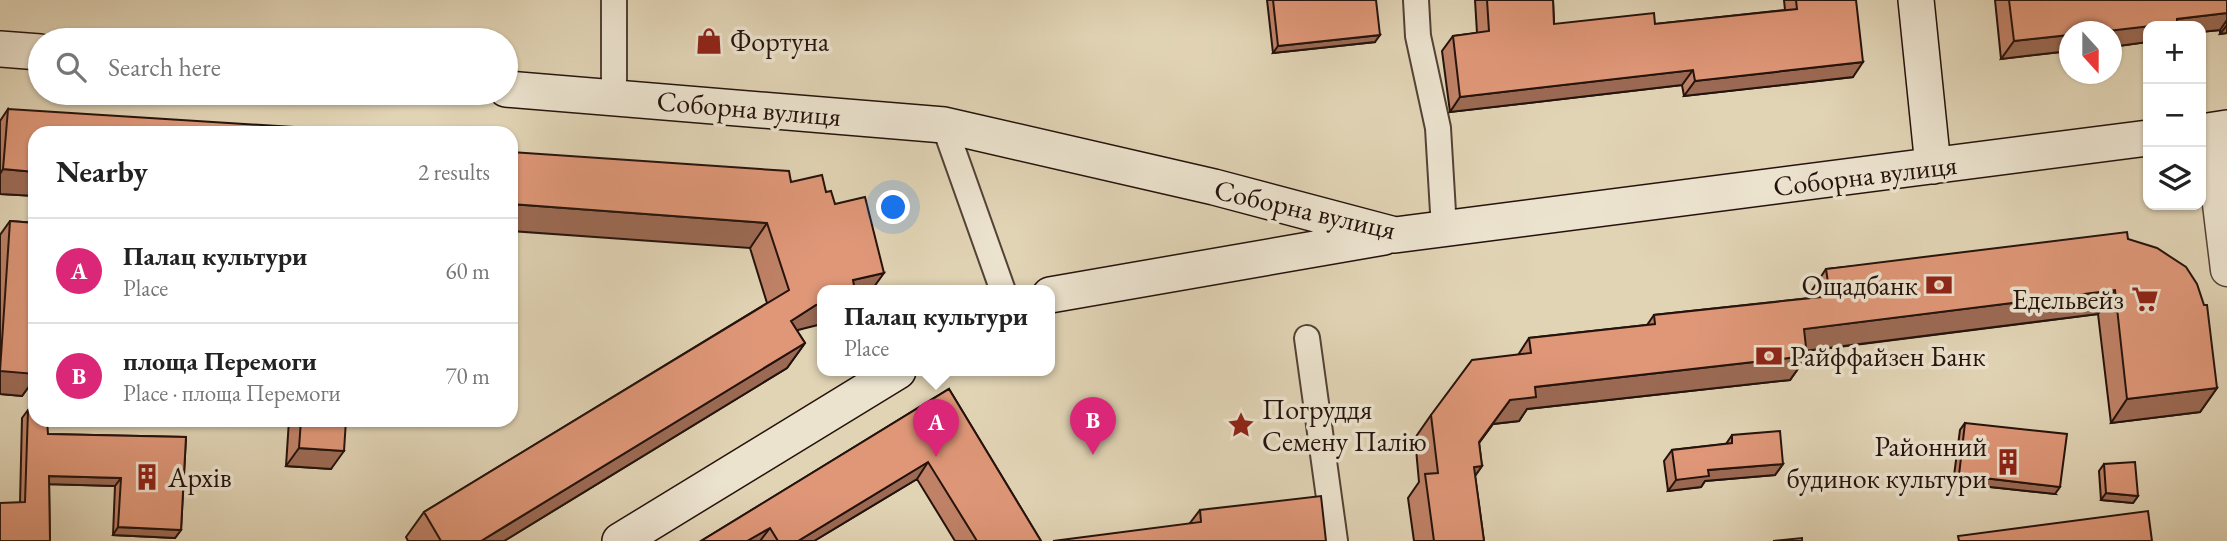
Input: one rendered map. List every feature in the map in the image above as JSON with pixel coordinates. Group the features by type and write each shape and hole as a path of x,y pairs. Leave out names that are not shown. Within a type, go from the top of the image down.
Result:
{"main road":[{"path":"1916,0 1933,166"},
{"path":"0,49 28,51"},
{"name":"Соборна вулиця","path":"518,90 944,125 1214,187 1395,235 2143,139"},
{"path":"1055,294 1395,235"},
{"path":"620,541 890,376"}],"street":[{"path":"614,0 614,97"},
{"path":"1416,0 1418,36 1438,128 1444,229"},
{"path":"944,125 1001,285"},
{"path":"2213,130 2227,270"},
{"path":"1307,338 1335,541"}],"building":[{"path":"1273,0 1376,0 1380,35 1278,46"},
{"path":"1487,0 1553,0 1554,24 1654,13 1655,24 1797,9 1796,0 1856,0 1863,62 1695,81 1693,70 1460,97 1453,36 1489,31"},
{"path":"2009,0 2227,0 2227,13 2177,21 2143,21 2143,27 2122,29 2122,21 2059,21 2059,36 2014,41"},
{"path":"8,109 278,126 28,126 28,171 3,169"},
{"path":"518,152 789,171 791,182 822,175 826,192 831,191 835,204 865,197 884,273 853,280 854,285 817,285 817,305 791,321 805,343 481,541 441,541 424,512 789,290 767,223 518,205"},
{"path":"10,221 28,222 28,373 0,371"},
{"path":"2127,232 2128,239 2157,248 2186,267 2197,284 2204,305 2207,305 2217,388 2127,399 2115,290 1804,329 1807,356 1535,387 1536,397 1510,400 1479,442 1482,466 1474,467 1484,541 1434,541 1425,474 1438,473 1431,415 1472,360 1531,353 1529,338 1655,324 1654,315 1830,296 1826,269"},
{"path":"949,389 1041,541 977,541 928,462 798,541 778,541 770,528 747,541 701,541"},
{"path":"28,410 28,427 48,427 48,434 186,437 181,530 118,527 121,478 49,476 50,541 0,541 0,503 25,502"},
{"name":"Районний будинок культури","path":"1965,423 2067,434 2060,487 1959,475"},
{"path":"300,427 346,427 344,451 299,448"},
{"path":"1780,431 1783,464 1708,470 1709,476 1676,480 1672,450 1732,443 1732,435"},
{"path":"2135,462 2138,496 2106,493 2104,464"},
{"path":"1321,496 1326,541 1053,541 1201,522 1200,510"},
{"path":"2148,511 2152,541 1959,541 1958,536"},
{"path":"1802,538 1802,541 1773,541"}],"place":[{"name":"Фортуна","path":"709,41"},
{"name":"Ощадбанк","path":"1939,285"},
{"name":"Едельвейз","path":"2145,299"},
{"name":"Райффайзен Банк","path":"1769,356"},
{"name":"Погруддя Семену Палію","path":"1241,425"},
{"name":"площа Перемоги","path":"1093,455"},
{"name":"Палац культури","path":"936,457"},
{"name":"Районний будинок культури","path":"2008,462"},
{"name":"Архів","path":"147,477"}]}
